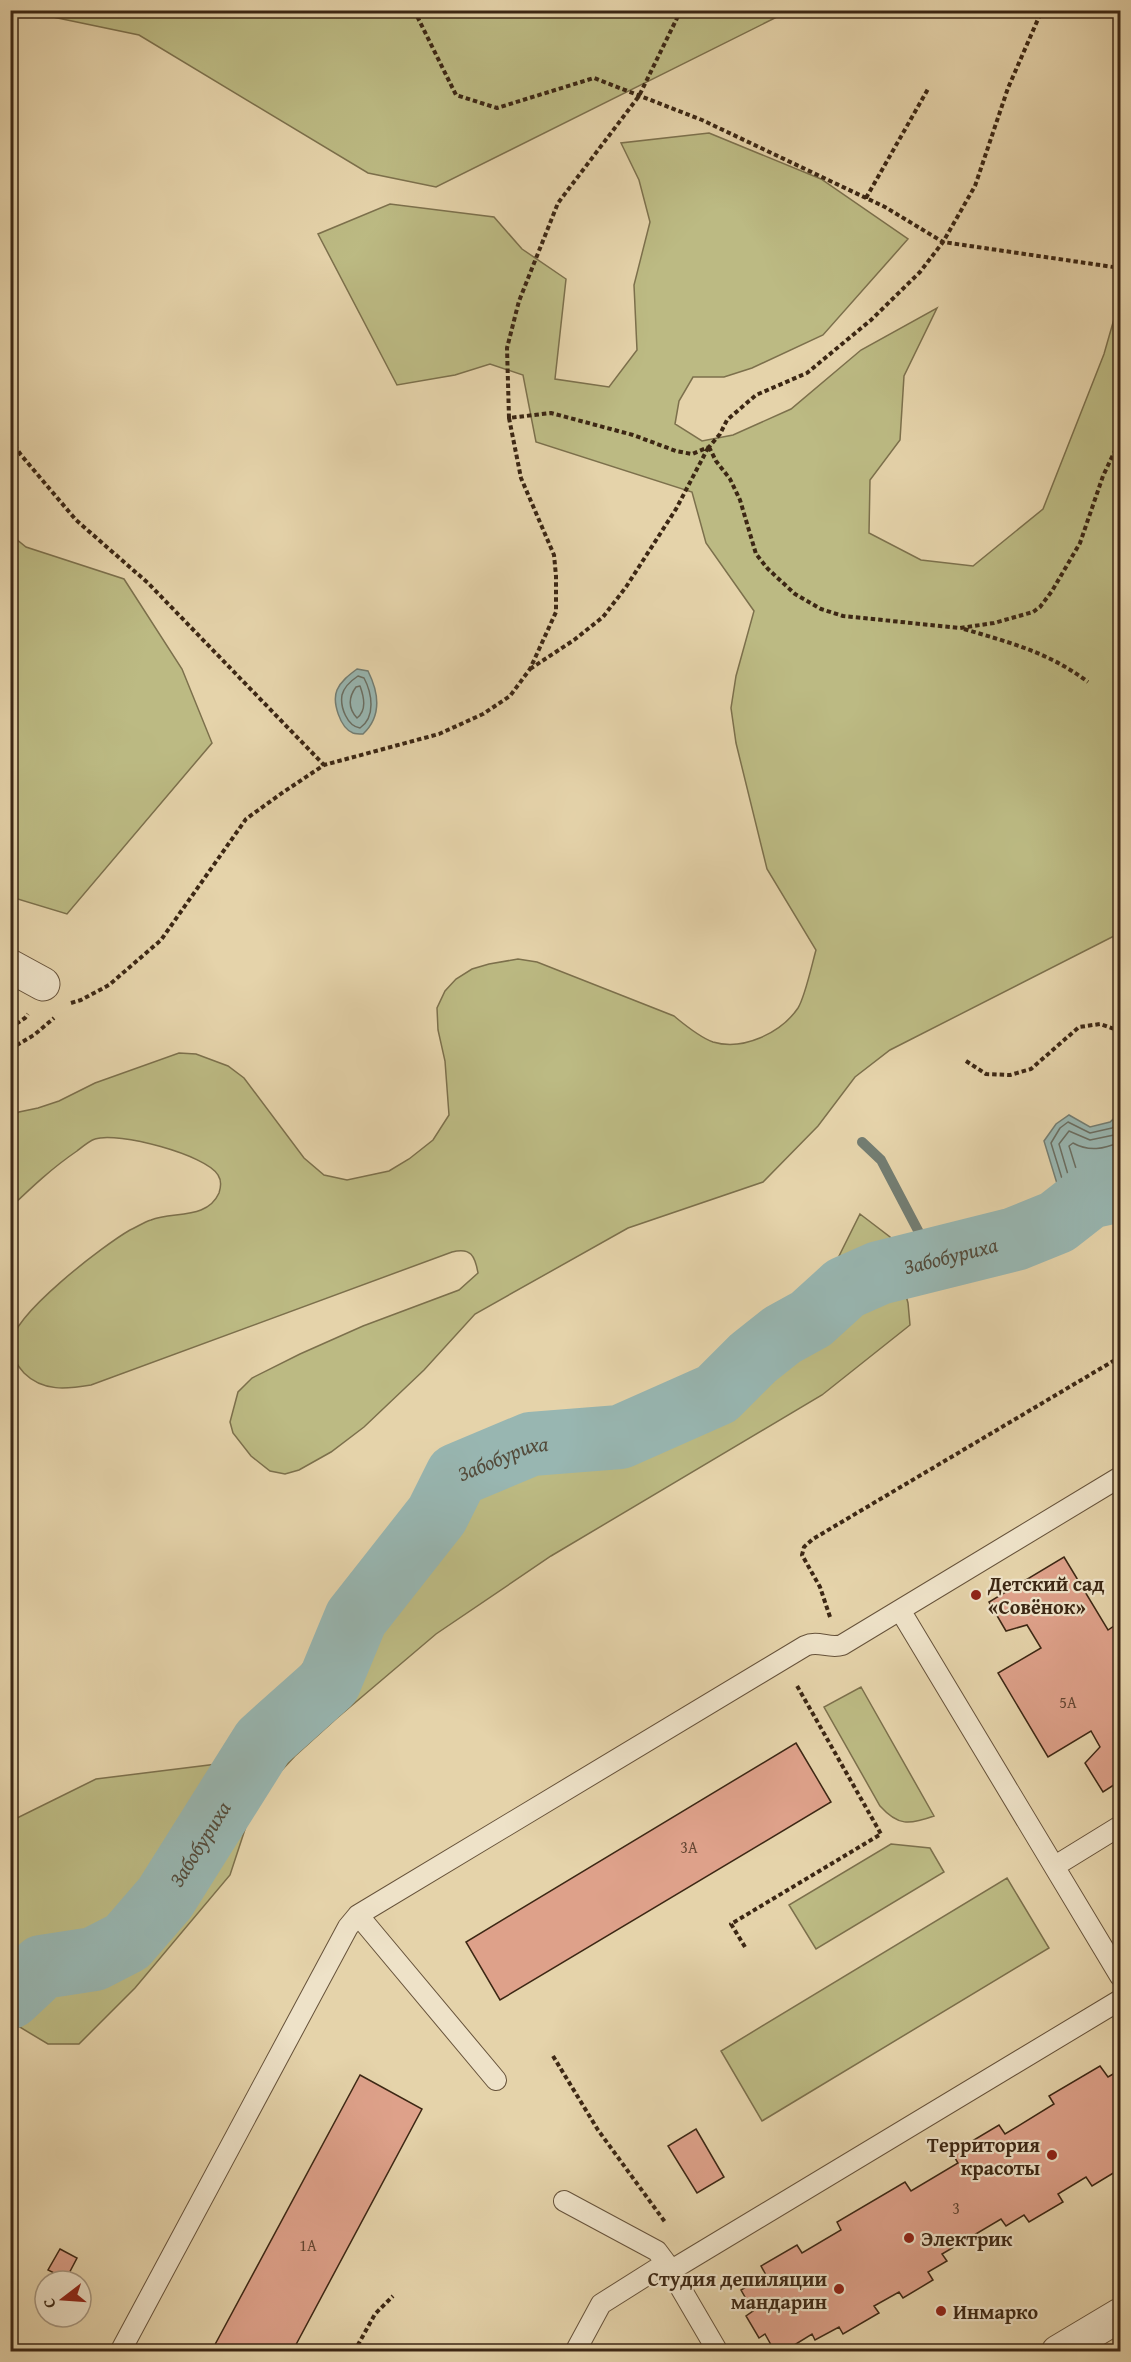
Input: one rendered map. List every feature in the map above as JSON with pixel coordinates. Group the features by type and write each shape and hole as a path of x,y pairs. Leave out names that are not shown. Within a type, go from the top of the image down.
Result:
{"street":[{"path":"10,966 43,984"},
{"path":"1058,2352 1120,2315"}],"lane":[{"path":"120,2352 348,1927 358,1915 782,1659 812,1642 832,1646 842,1645 1120,1477"},
{"path":"900,1610 1120,1976"},
{"path":"1055,1866 1120,1826"},
{"path":"358,1915 496,2080"},
{"path":"575,2352 602,2304 668,2267 691,2258 1120,2000"},
{"path":"564,2201 657,2251 718,2352"}],"path":[{"path":"414,10 456,95 497,108 594,78 702,120 866,198 943,242 1120,268"},
{"path":"65,1009 71,1003 109,985 161,940 246,819 324,765 439,734 483,714 510,696 530,669 556,612 556,576 554,555 521,478 509,418 507,348 519,301 558,204 639,96 681,10"},
{"path":"530,669 574,640 603,617 676,509 709,447 720,434 727,420 756,395 807,373 871,320 920,272 943,242 975,186 1008,88 1042,10"},
{"path":"866,198 928,89"},
{"path":"509,418 551,413 633,435 676,452 692,454 709,447"},
{"path":"10,439 76,520 148,583 324,765"},
{"path":"960,628 994,623 1033,612 1040,607 1080,543 1103,476 1120,440"},
{"path":"709,447 716,461 730,479 740,500 756,554 768,569 795,594 821,609 843,616 960,628 1014,644 1050,657 1088,682"},
{"path":"10,1049 34,1035 59,1014"},
{"path":"966,1061 986,1074 1010,1075 1031,1069 1079,1027 1100,1024 1120,1031"},
{"path":"832,1646 830,1616 820,1587 802,1555 804,1547 820,1534 1120,1357"},
{"path":"745,1947 731,1924 881,1834 782,1659"},
{"path":"553,2056 598,2130 691,2258"},
{"path":"354,2352 375,2314 393,2296"}],"shaded area":[{"path":"789,10 436,187 368,173 139,35 24,11"},
{"path":"709,133 821,179 908,239 823,335 752,368 724,377 693,377 679,401 675,424 702,441 733,435 791,409 861,350 937,308 904,376 900,440 870,480 869,533 921,560 973,566 1043,509 1104,354 1114,319 1120,316 1120,933 890,1050 855,1077 818,1126 763,1182 628,1228 475,1314 424,1370 364,1427 331,1452 299,1470 285,1474 270,1471 251,1456 233,1433 230,1422 238,1392 252,1378 300,1354 363,1326 459,1290 478,1273 471,1254 464,1251 452,1252 91,1385 56,1388 31,1379 21,1370 15,1360 11,1344 16,1331 43,1299 81,1265 130,1230 160,1217 198,1211 214,1202 221,1182 210,1167 180,1153 161,1146 106,1137 86,1144 51,1171 11,1207 11,1118 19,1112 59,1101 95,1083 179,1053 196,1054 228,1066 244,1078 304,1158 324,1175 347,1180 389,1171 409,1159 433,1140 449,1115 445,1061 438,1030 437,1008 445,991 456,979 472,969 518,959 537,962 674,1016 692,1031 713,1042 725,1044 749,1042 772,1032 791,1017 801,1003 816,950 767,869 736,743 731,708 736,676 754,611 706,543 692,492 536,442 523,375 490,364 455,375 397,385 318,234 390,204 494,217 522,249 566,279 555,379 609,387 637,350 634,285 650,222 639,180 621,143"},
{"path":"10,534 26,547 124,579 182,669 212,743 67,914 11,897"},
{"path":"860,1214 890,1237 908,1303 910,1325 822,1395 551,1556 436,1634 337,1718 295,1756 255,1799 230,1875 135,1988 79,2044 48,2044 18,2026 11,2018 11,1937 17,1912 11,1885 11,1821 96,1779 217,1764 368,1589 412,1530 449,1471 516,1438 622,1424 698,1386 836,1262"},
{"path":"861,1687 934,1816 904,1822 886,1813 880,1806 824,1707"},
{"path":"891,1844 930,1848 944,1872 816,1949 789,1905"},
{"path":"1007,1878 1049,1948 762,2121 721,2051"}],"water":[{"path":"357,669 368,671 375,688 377,704 373,720 363,734 348,730 336,708 337,690"},
{"path":"1120,1113 1120,1214 1095,1224 1074,1223 1062,1200 1044,1141 1056,1124 1069,1115 1090,1127 1110,1122"}],"building":[{"path":"1064,1557 1108,1630 1120,1622 1120,1781 1103,1792 1085,1763 1100,1747 1091,1731 1048,1757 998,1673 1041,1648 1027,1625 1006,1631 989,1602"},
{"path":"796,1743 831,1802 500,2000 466,1942"},
{"path":"1100,2066 1108,2077 1120,2070 1120,2169 1092,2186 1086,2177 1058,2194 1063,2202 1029,2222 1024,2215 1006,2226 1001,2219 942,2254 947,2261 928,2272 933,2280 903,2298 899,2292 874,2306 879,2313 843,2334 839,2327 815,2340 812,2334 783,2352 775,2352 765,2334 759,2338 746,2316 753,2311 741,2290 766,2275 761,2266 797,2245 802,2253 841,2230 837,2222 905,2182 911,2191 958,2163 952,2153 999,2125 1005,2134 1054,2104 1049,2096"},
{"path":"360,2075 422,2109 292,2352 211,2352"},
{"path":"696,2129 724,2177 697,2193 668,2146"},
{"path":"60,2249 77,2258 71,2269 49,2269"}],"waterway":[{"path":"862,1142 881,1160 933,1259"},
{"name":"Забобуриха","path":"10,1997 42,1967 94,1959 127,1942 165,1898 263,1742 329,1683 356,1618 437,1515 457,1475 531,1444 620,1437 717,1394 753,1358 782,1335 811,1319 845,1288 879,1273 1015,1239 1057,1222 1089,1197 1120,1190"}],"place":[{"name":"Детский сад «Совёнок»","path":"976,1595"},
{"name":"Территория красоты","path":"1052,2155"},
{"name":"Электрик","path":"909,2238"},
{"name":"Студия депиляции мандарин","path":"839,2289"},
{"name":"Инмарко","path":"941,2311"}]}
